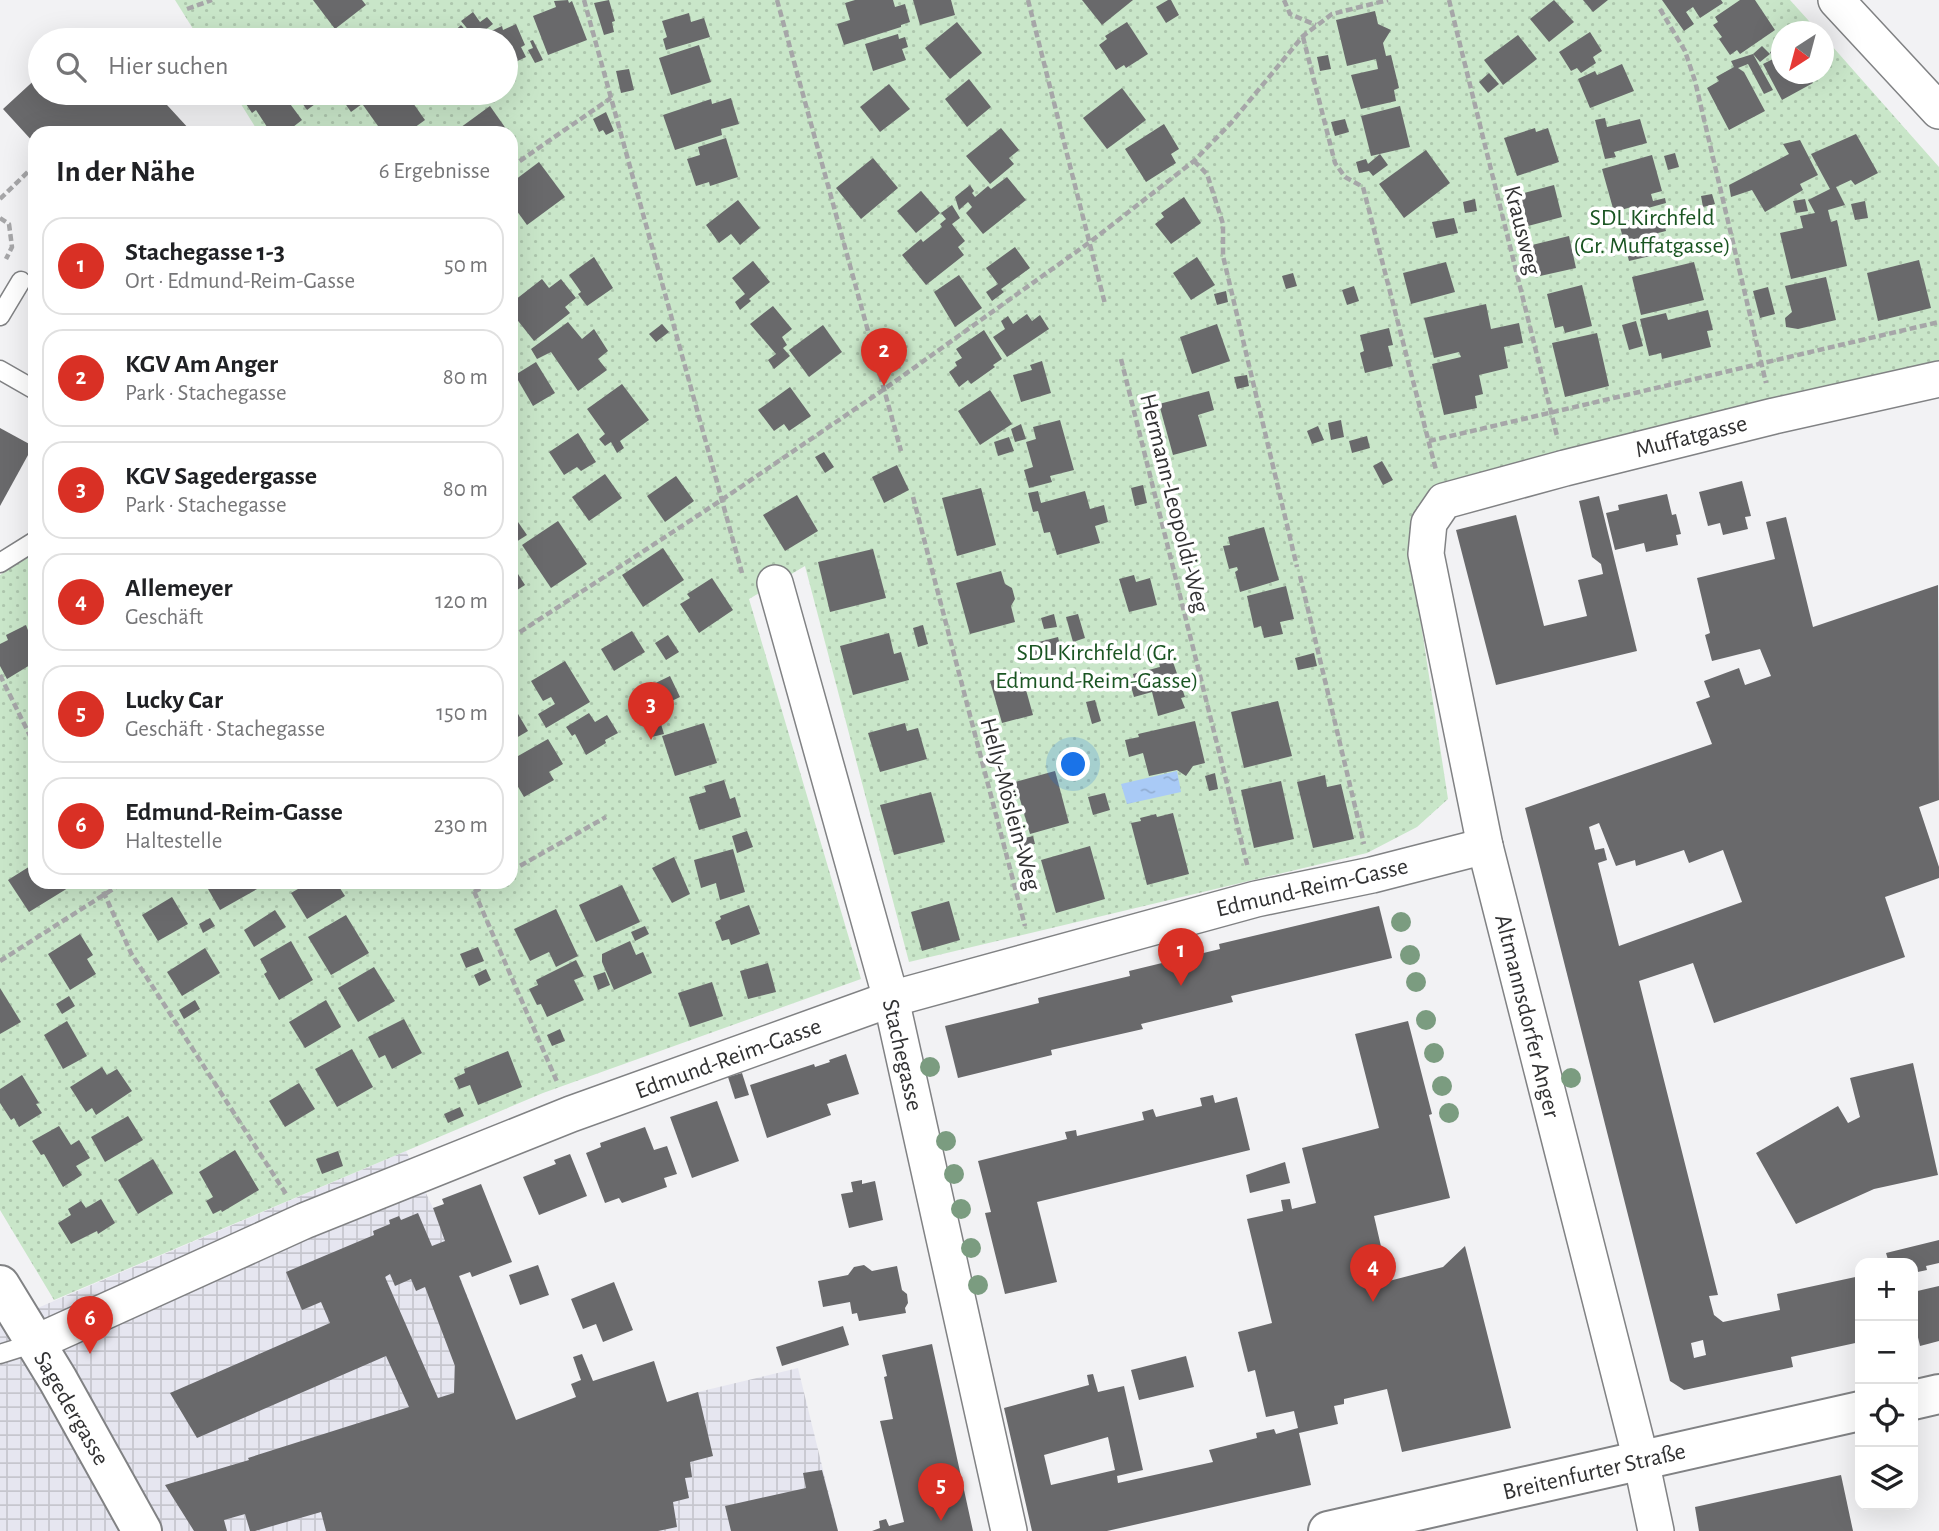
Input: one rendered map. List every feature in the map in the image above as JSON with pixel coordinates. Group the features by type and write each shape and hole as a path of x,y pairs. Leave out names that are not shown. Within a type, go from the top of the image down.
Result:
{"main road":[{"name":"Sagedergasse","path":"0,1285 17,1348 58,1380 142,1531"},
{"path":"1918,1398 1939,1394"},
{"name":"Breitenfurter Straße","path":"1328,1531 1855,1412"}],"street":[{"path":"1836,0 1939,111"},
{"name":"Muffatgasse","path":"1444,501 1564,467 1939,379"},
{"name":"Altmannsdorfer Anger","path":"1444,501 1429,523 1426,554 1485,846 1641,1460 1656,1531"},
{"name":"Stachegasse","path":"775,583 891,999 1009,1531"},
{"name":"Edmund-Reim-Gasse","path":"17,1348 304,1221 571,1114 891,999 1256,899 1372,875 1485,846"}],"lane":[{"path":"0,316 21,281"},
{"path":"0,370 28,386"},
{"path":"0,563 28,545"}],"path":[{"path":"187,9 212,0"},
{"path":"583,0 742,574"},
{"path":"777,0 901,451"},
{"path":"1028,0 1105,304"},
{"path":"1284,0 1290,13 1315,25"},
{"path":"518,633 883,390 1090,242 1194,161 1231,123 1315,25 1332,14 1388,0"},
{"name":"Krausweg","path":"1448,0 1564,467"},
{"path":"1660,9 1685,51 1695,81 1774,416"},
{"path":"1303,36 1335,163 1345,177 1363,187 1444,501"},
{"path":"518,162 611,98"},
{"path":"1194,161 1207,174 1223,224 1223,256 1297,567"},
{"path":"0,199 28,172"},
{"path":"0,218 9,224 12,247 3,266"},
{"path":"1429,442 1939,322"},
{"name":"Hermann-Leopoldi-Weg","path":"1121,359 1256,899"},
{"name":"Helly-Möslein-Weg","path":"913,497 1034,958"},
{"path":"1300,576 1372,875"},
{"path":"0,675 28,732"},
{"path":"518,867 606,817"},
{"path":"102,889 131,953 304,1221"},
{"path":"0,961 113,889"},
{"path":"473,889 571,1114"},
{"path":"474,892 479,889"}],"shaded area":[{"path":"406,1151 433,1208 526,1447 698,1392 798,1368 838,1531 0,1531 0,1324"}],"green space":[{"path":"175,0 1790,0 1809,21 1771,21 1771,84 1834,84 1834,48 1939,167 1939,367 1415,515 1409,546 1448,799 1417,827 1367,853 909,962 805,566 749,599 861,979 543,1093 54,1300 0,1210 0,575 28,557 28,889 518,889 518,126 255,126 242,105 518,105 518,28 192,28"}],"water":[{"path":"1177,771 1181,792 1127,804 1121,784"}],"building":[{"path":"313,0 362,0 366,5 334,28"},
{"path":"568,0 569,3 572,1 587,40 548,55 533,16 556,7 554,1"},
{"path":"609,0 615,21 612,22 614,32 604,35 594,3"},
{"path":"855,0 893,0 895,7 905,4 910,22 844,45 837,24 850,20 845,3"},
{"path":"913,0 951,0 955,15 920,25"},
{"path":"1082,0 1133,0 1102,25"},
{"path":"1171,0 1179,15 1166,23 1156,7"},
{"path":"1554,0 1574,22 1549,42 1530,19"},
{"path":"1583,0 1608,0 1593,12"},
{"path":"1662,0 1721,0 1723,3 1700,18 1693,7 1686,12 1694,24 1684,31"},
{"path":"1740,0 1755,0 1771,24 1771,33 1740,54 1737,50 1730,55 1713,25 1718,22 1715,17"},
{"path":"1375,11 1378,24 1391,30 1383,43 1386,56 1391,55 1399,88 1394,90 1396,101 1361,109 1351,75 1378,69 1376,59 1347,66 1336,20"},
{"path":"473,12 480,22 487,17 493,24 488,28 467,28 461,21"},
{"path":"689,13 691,22 704,18 710,37 666,50 663,39 667,37 662,21"},
{"path":"957,22 982,53 950,79 925,48"},
{"path":"1127,22 1148,54 1126,68 1124,65 1116,70 1099,45 1107,39 1105,36"},
{"path":"518,29 525,45 521,47 526,57 518,61"},
{"path":"1590,32 1602,51 1593,57 1596,63 1581,73 1577,68 1571,71 1559,52"},
{"path":"898,34 899,39 905,37 908,47 902,49 906,60 873,71 865,44"},
{"path":"1518,35 1537,59 1503,85 1484,60"},
{"path":"533,40 543,60 535,63 528,50 533,48 530,41"},
{"path":"699,45 711,82 671,95 659,58"},
{"path":"1762,46 1770,54 1760,62 1753,54"},
{"path":"1753,54 1773,90 1764,94 1748,64 1738,68 1744,72 1765,111 1729,130 1707,88 1719,81 1716,77 1734,67 1731,61"},
{"path":"1328,55 1331,69 1320,71 1317,57"},
{"path":"1771,60 1771,79 1763,64"},
{"path":"1622,64 1634,91 1590,108 1578,79 1595,71 1597,75"},
{"path":"629,69 634,90 621,93 616,71"},
{"path":"1489,73 1499,84 1488,93 1479,82"},
{"path":"969,79 991,107 967,127 945,99"},
{"path":"889,84 910,109 880,132 860,107"},
{"path":"1774,84 1811,84 1782,100"},
{"path":"28,86 28,105 167,105 186,126 28,126 28,136 3,109"},
{"path":"1122,88 1146,120 1107,149 1083,118"},
{"path":"731,98 739,124 721,129 722,135 675,150 663,115 711,99 712,104"},
{"path":"247,105 291,105 302,120 294,126 266,126 256,110 252,113"},
{"path":"346,105 361,105 351,112"},
{"path":"363,105 414,105 425,120 417,126 378,126"},
{"path":"490,106 504,126 463,126"},
{"path":"1400,106 1410,147 1371,156 1361,116"},
{"path":"606,112 614,131 606,135 603,130 599,132 593,119"},
{"path":"1605,118 1607,127 1640,119 1647,143 1614,152 1616,157 1605,159 1595,120"},
{"path":"1345,119 1349,132 1335,136 1331,122"},
{"path":"1164,124 1179,149 1171,154 1176,163 1146,182 1125,149"},
{"path":"1001,128 1019,150 1009,158 1014,164 990,184 966,156"},
{"path":"1535,128 1536,132 1548,128 1559,162 1517,176 1504,138"},
{"path":"1856,134 1878,173 1855,185 1851,180 1836,187 1845,205 1828,210 1831,222 1837,220 1847,266 1791,279 1780,233 1803,228 1800,216 1815,213 1808,200 1830,189 1811,154"},
{"path":"726,138 738,177 710,186 709,182 696,186 687,159 700,155 698,147"},
{"path":"1800,140 1818,175 1800,184 1803,190 1765,212 1752,190 1731,197 1729,185 1789,154 1783,144"},
{"path":"1426,150 1450,183 1404,218 1379,184"},
{"path":"1675,153 1679,167 1668,170 1664,156"},
{"path":"1380,154 1388,165 1373,176 1369,171 1359,173 1356,162 1366,159 1368,164"},
{"path":"1652,155 1662,191 1651,194 1653,201 1665,198 1666,203 1637,211 1635,206 1614,212 1602,169"},
{"path":"873,158 898,188 861,219 836,188"},
{"path":"539,162 565,197 527,225 518,213 518,178"},
{"path":"1007,177 1026,200 983,234 966,213 972,207 968,202 959,210 955,197 970,185 975,197 988,186 991,189"},
{"path":"1554,185 1562,217 1528,226 1520,194"},
{"path":"921,191 940,213 916,233 897,211"},
{"path":"1712,194 1715,204 1703,207 1701,196"},
{"path":"1184,197 1201,223 1171,244 1155,224 1164,217 1161,213"},
{"path":"1475,199 1477,211 1465,213 1463,202"},
{"path":"1805,199 1808,211 1796,213 1793,201"},
{"path":"738,200 760,228 740,245 731,234 719,243 706,225"},
{"path":"1865,201 1868,218 1855,220 1851,204"},
{"path":"952,205 960,218 952,224 965,241 958,247 964,255 926,285 902,255 921,239 923,242 942,227 940,224 946,219 941,213"},
{"path":"1661,212 1666,231 1658,233 1663,253 1629,261 1619,223"},
{"path":"1454,218 1458,233 1436,238 1432,222"},
{"path":"1569,236 1576,268 1540,276 1532,245"},
{"path":"1015,247 1030,268 1001,289 1004,292 992,301 986,292 998,284 986,268"},
{"path":"594,257 613,288 587,306 569,275"},
{"path":"1197,257 1215,285 1191,300 1173,273"},
{"path":"1919,260 1931,308 1878,321 1867,273"},
{"path":"753,261 770,282 740,310 735,302 745,294 732,278"},
{"path":"1446,262 1455,292 1411,304 1403,273"},
{"path":"1694,262 1704,300 1641,315 1632,277"},
{"path":"1293,273 1297,286 1286,289 1282,276"},
{"path":"959,275 982,308 955,327 934,292"},
{"path":"1826,277 1836,320 1798,329 1786,327 1785,318 1792,312 1785,286"},
{"path":"542,279 549,288 561,279 576,298 565,307 570,313 534,341 518,321 518,298"},
{"path":"1582,285 1592,326 1565,333 1563,326 1555,328 1547,294"},
{"path":"1354,286 1359,301 1347,305 1342,290"},
{"path":"1768,287 1775,314 1760,318 1753,291"},
{"path":"1226,291 1228,302 1217,305 1214,294"},
{"path":"1486,304 1491,329 1519,323 1523,343 1504,347 1508,368 1479,375 1483,394 1475,396 1477,408 1444,415 1432,364 1461,357 1459,352 1434,358 1424,318"},
{"path":"773,306 792,329 782,337 787,345 783,348 790,356 774,369 768,360 776,354 750,324"},
{"path":"1708,310 1713,330 1707,331 1711,347 1662,359 1661,353 1649,356 1640,319 1666,313 1668,320"},
{"path":"1027,314 1032,321 1040,315 1049,329 1007,357 993,337 1005,329 1001,321 1008,316 1013,324"},
{"path":"1636,321 1643,346 1629,350 1622,325"},
{"path":"568,322 582,339 594,329 608,351 598,359 607,370 578,391 551,352 537,359 531,349"},
{"path":"662,324 669,332 656,342 649,334"},
{"path":"1217,324 1230,361 1192,374 1180,337"},
{"path":"823,325 842,352 809,377 789,350"},
{"path":"1389,328 1393,345 1388,346 1393,366 1365,373 1360,353 1364,351 1360,335"},
{"path":"984,330 1002,359 971,384 968,380 959,387 949,372 957,366 955,362 962,358 956,349"},
{"path":"1597,333 1609,386 1565,397 1552,343"},
{"path":"1042,361 1051,393 1021,402 1013,375 1032,370 1030,365"},
{"path":"536,362 555,393 533,406 518,380 518,373"},
{"path":"1247,375 1249,386 1237,389 1234,377"},
{"path":"622,384 649,420 620,441 624,448 617,453 611,442 605,446 599,439 605,434 587,409"},
{"path":"790,387 811,416 789,431 784,424 774,431 758,410"},
{"path":"990,390 1012,424 980,445 958,411"},
{"path":"1209,391 1214,410 1198,415 1207,446 1173,455 1159,404"},
{"path":"1060,420 1074,470 1050,476 1052,482 1029,488 1024,470 1033,467 1026,442 1036,439 1033,427"},
{"path":"1341,420 1344,437 1331,440 1328,423"},
{"path":"1021,424 1026,439 1015,442 1011,429"},
{"path":"1318,426 1324,440 1312,444 1307,431"},
{"path":"0,428 28,443 28,455 0,506"},
{"path":"578,433 596,462 581,471 577,467 564,475 549,452"},
{"path":"1367,436 1370,448 1352,453 1349,441"},
{"path":"1009,437 1014,451 998,456 994,442"},
{"path":"824,452 834,467 825,473 815,457"},
{"path":"1382,461 1393,480 1383,485 1373,466"},
{"path":"897,465 909,490 884,503 872,477"},
{"path":"605,474 622,498 589,521 572,497"},
{"path":"676,476 694,501 665,522 647,496"},
{"path":"1742,481 1751,516 1745,517 1748,529 1723,535 1720,523 1708,526 1699,492"},
{"path":"1143,485 1147,503 1135,506 1131,488"},
{"path":"981,488 996,545 957,556 942,498"},
{"path":"1038,491 1041,503 1085,491 1090,509 1104,505 1108,522 1095,526 1100,543 1057,555 1050,532 1044,533 1038,511 1033,512 1028,493"},
{"path":"1667,494 1672,515 1676,514 1681,534 1676,535 1678,545 1646,552 1644,543 1615,550 1606,513 1619,510 1618,505"},
{"path":"797,495 818,531 785,551 763,515"},
{"path":"1599,496 1637,651 1496,685 1456,530 1516,515 1544,626 1587,616 1578,580 1603,574 1601,564 1592,557 1579,501"},
{"path":"1786,517 1813,627 1938,585 1939,800 1919,807 1939,867 1939,878 1885,897 1905,957 1714,1023 1693,963 1639,981 1718,1295 1709,1296 1714,1315 1723,1322 1780,1310 1777,1294 1855,1277 1855,1343 1791,1357 1793,1367 1684,1390 1670,1381 1525,808 1712,744 1696,702 1710,697 1704,681 1739,668 1745,685 1771,676 1760,649 1712,661 1705,635 1710,633 1697,578 1775,559 1766,522","holes":["1599,823 1616,866 1635,860 1636,866 1684,850 1689,863 1723,850 1742,902 1619,946 1598,863 1607,860 1604,848 1595,850 1589,827","1703,1340 1706,1355 1694,1358 1691,1343"]},
{"path":"558,521 587,564 551,588 522,545"},
{"path":"518,522 527,535 518,541"},
{"path":"1264,527 1279,580 1240,592 1235,572 1237,567 1229,569 1223,546 1230,545 1228,537"},
{"path":"663,548 684,580 643,607 622,575"},
{"path":"873,549 886,598 830,612 818,562"},
{"path":"1001,571 1005,584 1012,588 1015,599 1011,606 1015,622 970,634 956,583"},
{"path":"518,574 525,585 518,590"},
{"path":"1134,575 1136,582 1150,578 1157,605 1129,612 1119,579"},
{"path":"712,578 733,610 699,633 680,604 690,598 687,594"},
{"path":"1286,586 1294,619 1280,622 1283,634 1264,638 1261,626 1254,628 1247,596"},
{"path":"1054,614 1057,627 1044,629 1041,618"},
{"path":"1078,614 1085,638 1073,642 1066,617"},
{"path":"26,625 28,630 28,666 7,679 0,666 0,644 8,640 6,635"},
{"path":"923,625 928,644 918,647 913,628"},
{"path":"632,631 645,652 614,671 601,649"},
{"path":"889,633 894,654 901,652 909,680 853,695 840,646"},
{"path":"668,635 679,652 666,660 655,643"},
{"path":"1058,637 1062,653 1035,660 1031,644"},
{"path":"1314,653 1317,666 1298,670 1295,658"},
{"path":"1172,659 1185,697 1181,698 1185,708 1158,716 1152,692 1134,697 1130,683 1135,682 1133,674 1160,667 1159,663"},
{"path":"565,661 590,702 546,728 538,714 555,704 551,697 543,701 531,681"},
{"path":"1021,672 1033,715 1002,723 990,681"},
{"path":"670,676 680,697 649,712 646,705 640,708 636,698 642,695 639,691"},
{"path":"1095,700 1101,721 1092,724 1086,702"},
{"path":"1278,701 1292,756 1244,768 1231,712"},
{"path":"589,713 595,722 607,715 618,733 586,755 575,734 572,736 566,727"},
{"path":"518,714 528,731 518,737"},
{"path":"1195,721 1205,763 1193,766 1186,776 1177,770 1149,776 1143,753 1129,757 1125,740 1139,737 1138,734"},
{"path":"704,723 717,763 675,776 662,736"},
{"path":"905,723 907,731 918,728 927,759 880,772 868,733"},
{"path":"661,724 664,734 652,737 649,727"},
{"path":"548,739 563,764 549,772 554,780 524,797 518,787 518,756"},
{"path":"1055,771 1069,823 1030,834 1015,782"},
{"path":"1215,773 1218,789 1209,791 1205,776"},
{"path":"1325,775 1327,787 1341,784 1354,839 1313,848 1297,782"},
{"path":"724,780 730,799 735,797 741,817 699,830 689,797 706,792 704,786"},
{"path":"1281,781 1294,839 1254,848 1241,790"},
{"path":"931,792 945,842 894,855 880,805"},
{"path":"1105,793 1110,810 1093,815 1088,797"},
{"path":"1173,813 1189,874 1147,885 1131,823 1156,814 1157,817"},
{"path":"747,831 753,847 737,853 732,836"},
{"path":"1033,836 1035,844 1019,847 1017,840"},
{"path":"1090,846 1105,899 1056,913 1041,860"},
{"path":"733,849 745,892 720,900 716,883 701,888 694,860"},
{"path":"674,857 690,894 672,903 652,868"},
{"path":"28,867 28,889 66,889 29,912 8,880"},
{"path":"622,885 640,922 596,942 579,905"},
{"path":"208,889 257,889 220,910"},
{"path":"298,889 340,889 345,896 307,919 291,893"},
{"path":"172,897 188,924 158,941 142,915"},
{"path":"949,901 960,940 922,951 911,912"},
{"path":"749,905 760,934 731,945 729,939 722,941 715,922 721,919 720,916"},
{"path":"1379,906 1392,958 1231,996 1233,1002 1141,1024 1143,1029 1051,1050 1052,1055 958,1078 945,1026 1039,1003 1038,998 1130,976 1129,971 1220,949 1219,944"},
{"path":"556,909 578,956 556,967 549,952 530,961 514,929"},
{"path":"275,910 286,927 254,947 244,930"},
{"path":"346,915 369,953 331,975 308,937"},
{"path":"210,918 215,926 203,933 199,924"},
{"path":"645,926 649,934 635,941 631,932"},
{"path":"80,934 93,955 87,959 96,974 70,990 48,954"},
{"path":"291,941 313,980 279,1000 264,974 267,972 260,959"},
{"path":"630,941 636,955 643,952 652,973 614,990 602,962 602,954"},
{"path":"478,947 484,961 466,968 460,954"},
{"path":"205,948 220,973 182,996 167,972"},
{"path":"576,960 584,976 574,980 584,1000 547,1017 529,989 538,985 536,980"},
{"path":"768,963 776,992 748,999 740,971"},
{"path":"374,967 395,1001 358,1022 338,988"},
{"path":"486,969 491,980 479,986 474,975"},
{"path":"605,972 610,985 598,990 593,976"},
{"path":"712,982 723,1016 690,1027 678,993"},
{"path":"0,988 21,1022 0,1034"},
{"path":"69,996 75,1006 62,1014 56,1004"},
{"path":"195,1000 200,1009 184,1019 179,1010"},
{"path":"326,1000 341,1027 305,1048 289,1022"},
{"path":"404,1019 422,1053 392,1069 385,1055 379,1058 368,1037"},
{"path":"67,1021 87,1056 63,1069 44,1035"},
{"path":"1408,1021 1450,1198 1374,1216 1389,1281 1443,1267 1465,1246 1511,1428 1402,1452 1387,1389 1344,1399 1344,1404 1334,1406 1338,1424 1299,1433 1311,1485 1107,1531 1032,1531 1004,1408 1089,1385 1087,1375 1093,1374 1098,1392 1124,1386 1143,1470 1117,1476 1118,1483 1213,1462 1209,1450 1257,1438 1256,1433 1274,1429 1276,1434 1298,1428 1294,1411 1266,1417 1255,1370 1248,1372 1238,1332 1272,1323 1247,1219 1283,1211 1281,1200 1290,1199 1292,1209 1316,1203 1302,1148 1379,1128 1355,1034","holes":["1108,1437 1115,1470 1051,1485 1044,1455"]},
{"path":"560,1029 565,1041 552,1046 547,1035"},
{"path":"352,1049 373,1087 337,1107 315,1069"},
{"path":"508,1051 522,1087 478,1105 470,1085 459,1089 454,1078 465,1073 464,1069"},
{"path":"846,1054 859,1094 827,1104 831,1115 767,1138 750,1085 814,1064 815,1067"},
{"path":"1913,1063 1938,1175 1874,1189 1796,1224 1756,1153 1838,1106 1848,1123 1860,1117 1850,1078"},
{"path":"102,1067 107,1075 117,1069 132,1091 96,1115 92,1108 86,1112 70,1087"},
{"path":"742,1073 749,1095 735,1099 728,1077"},
{"path":"22,1075 42,1113 19,1127 0,1103 0,1089"},
{"path":"299,1083 315,1109 285,1127 269,1101"},
{"path":"1213,1095 1215,1103 1237,1097 1250,1150 1037,1202 1057,1282 1005,1294 985,1213 991,1212 978,1161 1067,1139 1065,1132 1076,1130 1077,1136 1144,1120 1142,1112 1153,1109 1156,1117 1202,1106 1200,1098"},
{"path":"717,1101 739,1161 692,1178 670,1117"},
{"path":"460,1107 464,1116 448,1123 444,1114"},
{"path":"128,1116 143,1140 105,1162 91,1137"},
{"path":"59,1126 71,1145 79,1140 90,1158 76,1166 82,1175 63,1187 44,1154 41,1155 32,1141"},
{"path":"645,1127 654,1150 667,1146 677,1174 664,1178 667,1187 622,1203 619,1198 605,1203 586,1153 601,1147 600,1143"},
{"path":"235,1150 259,1190 222,1212 221,1210 213,1214 206,1201 213,1197 199,1172"},
{"path":"338,1151 343,1166 322,1174 316,1159"},
{"path":"570,1154 587,1196 539,1215 523,1177 556,1164 554,1160"},
{"path":"153,1159 173,1193 138,1214 118,1180"},
{"path":"1285,1162 1290,1183 1250,1193 1246,1175"},
{"path":"862,1180 862,1184 875,1181 883,1220 849,1228 841,1194 853,1192 851,1182"},
{"path":"481,1184 512,1262 472,1277 470,1272 459,1276 516,1420 576,1397 571,1384 581,1380 573,1357 582,1354 593,1381 654,1361 667,1402 698,1392 713,1456 690,1462 692,1477 685,1478 689,1498 673,1502 677,1527 658,1531 326,1531 321,1512 255,1531 250,1531 245,1514 224,1520 227,1531 194,1531 165,1485 409,1407 386,1356 197,1438 170,1393 330,1323 321,1302 302,1310 286,1272 374,1235 373,1231 390,1224 389,1220 399,1216 401,1220 418,1213 432,1246 445,1241 433,1208 444,1204 442,1199","holes":["390,1274 395,1286 411,1279 416,1291 425,1287 455,1366 454,1393 438,1398 385,1277"]},
{"path":"101,1199 115,1223 98,1234 97,1231 71,1244 58,1223 71,1215 68,1209 81,1201 86,1208"},
{"path":"1939,1240 1939,1263 1926,1266 1927,1270 1918,1272 1918,1258 1888,1258 1886,1253"},
{"path":"538,1265 549,1295 520,1305 509,1275"},
{"path":"864,1265 872,1271 897,1266 902,1290 907,1294 906,1313 859,1321 857,1313 852,1314 850,1302 823,1307 818,1281 848,1275 854,1267"},
{"path":"614,1282 633,1330 603,1342 596,1324 583,1329 571,1299"},
{"path":"1939,1286 1939,1341 1920,1346 1918,1337 1918,1291"},
{"path":"843,1326 849,1345 782,1366 776,1347"},
{"path":"932,1344 973,1531 872,1531 880,1528 879,1521 886,1519 889,1526 904,1522 880,1421 893,1419 882,1355"},
{"path":"1186,1356 1194,1387 1139,1400 1131,1370"},
{"path":"822,1470 838,1531 731,1531 725,1506 806,1488 803,1473"},
{"path":"1841,1475 1853,1531 1699,1531 1695,1507"}],"place":[{"name":"KGV Am Anger","path":"884,386"},
{"name":"KGV Sagedergasse","path":"651,740"},
{"name":"Stachegasse 1-3","path":"1181,986"},
{"name":"Allemeyer","path":"1373,1302"},
{"name":"Edmund-Reim-Gasse","path":"90,1354"},
{"name":"Lucky Car","path":"941,1521"}],"park label":[{"name":"SDL Kirchfeld (Gr. Muffatgasse)","path":"1652,231"},
{"name":"SDL Kirchfeld (Gr. Edmund-Reim-Gasse)","path":"1097,666"}]}
